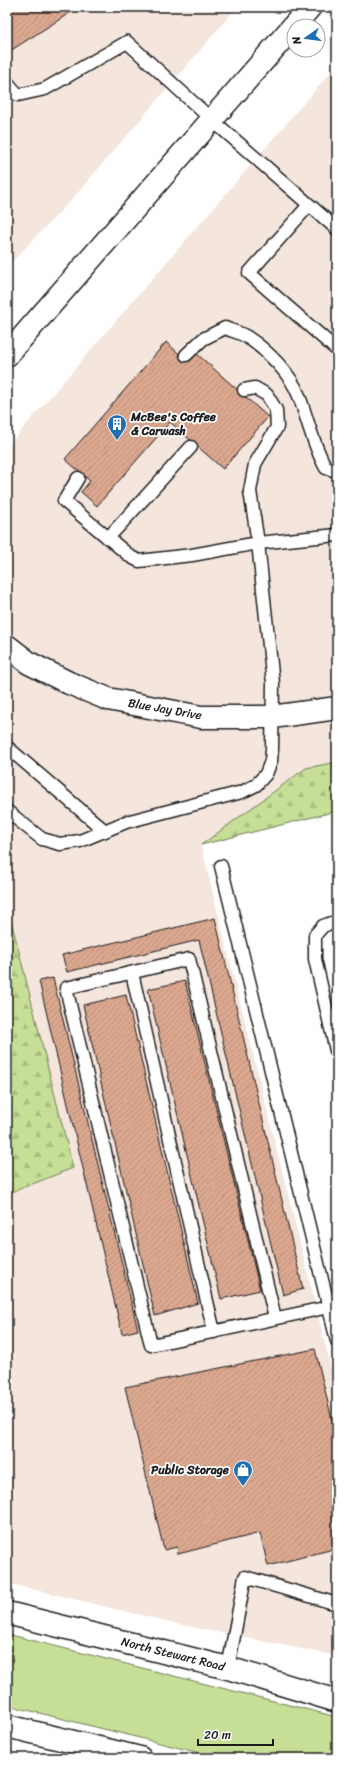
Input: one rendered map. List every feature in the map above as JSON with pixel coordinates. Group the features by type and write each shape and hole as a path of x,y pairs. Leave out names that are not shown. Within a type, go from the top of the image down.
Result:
{"main road":[{"path":"7,355 310,7"},
{"name":"Blue Jay Drive","path":"7,646 29,663 69,683 108,699 200,717 272,717 337,708"},
{"name":"North Stewart Road","path":"7,1613 228,1668 337,1701"},
{"path":"7,1726 140,1758"}],"lane":[{"path":"7,82 18,96 45,89 127,42 211,119 337,229"},
{"path":"310,205 249,273 337,350"},
{"path":"186,355 203,339 224,328 247,336 278,363 291,381 299,395 318,454 326,468 337,471"},
{"path":"7,811 42,839 60,844 80,841 126,822 242,792 256,785 266,774 271,761 273,683 258,543 250,491 255,464 277,427 276,410 267,395 255,388 244,390"},
{"path":"108,538 191,447"},
{"path":"78,478 64,501 131,557 139,561 258,543 337,535"},
{"path":"7,747 105,831"},
{"path":"221,866 337,1341"},
{"path":"337,921 323,926 315,935 315,959 337,1054"},
{"path":"275,1318 189,959 66,988 151,1346 329,1306"},
{"path":"132,972 214,1332"},
{"path":"228,1668 245,1578 337,1604"}],"shaded area":[{"path":"7,7 237,7 73,198 7,267"},
{"path":"337,65 337,762 306,768 201,845 337,1392 337,1656 182,1625 7,1583 7,1194 73,1168 7,904 7,447"}],"green space":[{"path":"337,762 337,811 201,845 306,768"},
{"path":"7,904 73,1168 7,1194"},
{"path":"7,1634 337,1717 337,1758 220,1758 7,1705"}],"building":[{"path":"7,7 79,7 10,51 7,45"},
{"name":"McBee's Coffee & Carwash","path":"166,342 188,362 196,353 268,417 223,469 170,422 97,506 81,492 90,481 65,459"},
{"path":"215,918 303,1289 283,1295 199,940 67,972 62,955"},
{"path":"53,978 138,1330 122,1334 39,981"},
{"path":"185,981 260,1290 221,1299 148,989"},
{"path":"126,995 198,1303 155,1316 83,1005"},
{"name":"Public Storage","path":"315,1349 337,1440 337,1548 268,1566 260,1533 178,1554 177,1547 164,1550 125,1387"}],"place":[{"name":"McBee's Coffee & Carwash","path":"117,441"},
{"name":"Public Storage","path":"243,1487"}]}
